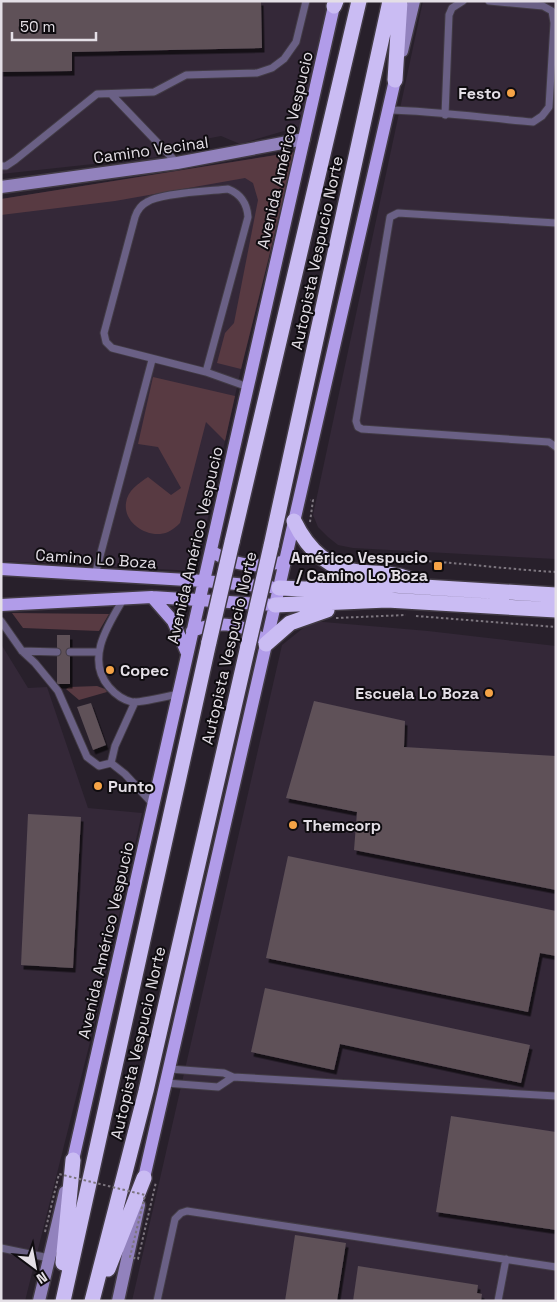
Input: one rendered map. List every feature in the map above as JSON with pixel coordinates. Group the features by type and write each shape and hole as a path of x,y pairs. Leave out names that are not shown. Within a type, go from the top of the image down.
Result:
{"highway":[{"name":"Autopista Vespucio Norte","path":"62,1301 209,642 359,1"},
{"name":"Autopista Vespucio Norte","path":"93,1301 146,1091 271,546 390,1"},
{"path":"395,80 400,1"},
{"path":"294,521 306,542 327,562 357,572 403,577 424,587"},
{"path":"279,588 305,589 391,584 556,595"},
{"path":"266,644 290,623 300,617 360,600"},
{"path":"275,605 387,600 556,610"},
{"path":"62,1301 72,1160"},
{"path":"93,1301 150,1180"}],"main road":[{"path":"118,1301 150,1180 166,1083 414,1"},
{"name":"Avenida Américo Vespucio","path":"39,1301 335,3"},
{"name":"Camino Vecinal","path":"1,187 177,163 304,139"},
{"path":"210,551 228,561 246,566 266,566 285,561"},
{"name":"Camino Lo Boza","path":"1,569 204,581 279,588"},
{"path":"1,605 152,597 275,605"},
{"path":"152,597 173,621 188,653"},
{"path":"192,631 211,625 238,626 249,629 266,644"}],"lane":[{"path":"1,166 6,166 15,160 98,94 154,92 186,75 257,73 272,68 284,59 296,42 306,1"},
{"path":"444,115 449,14 452,8 463,1"},
{"path":"388,110 425,111 444,115 533,122 542,116 549,107 554,23 552,11 543,6 489,1"},
{"path":"112,94 177,163"},
{"path":"206,372 248,217 248,210 242,198 228,189 152,199 140,207 134,217 104,333 106,342 112,348 152,360 206,372 248,387"},
{"path":"556,223 398,213 390,217 356,421 358,427 362,429 550,442 556,447"},
{"path":"95,575 152,360"},
{"path":"124,598 108,627 98,652 99,667 106,683 118,696 134,702 178,694"},
{"path":"1,621 22,651 35,663 58,691 87,757 99,766 111,763"},
{"path":"22,651 56,652"},
{"path":"70,652 98,652"},
{"path":"111,763 115,746 134,702"},
{"path":"111,763 126,774 153,804"},
{"path":"170,1069 224,1073 233,1077 556,1096"},
{"path":"166,1083 218,1087 233,1077"},
{"path":"157,1301 175,1219 187,1210 556,1267"},
{"path":"1,1248 49,1258"},
{"path":"498,1301 506,1259"}],"path":[{"path":"299,499 312,500 309,516 313,529"},
{"path":"386,560 422,560 490,568 556,572"},
{"path":"334,619 408,615 556,627"},
{"path":"45,1232 59,1174 145,1194 130,1258 138,1259 150,1180"}],"shaded area":[{"path":"1,1 328,1 301,126 240,144 221,136 190,142 158,157 1,174"},
{"path":"423,1 556,1 556,559 353,548 338,545 328,537 318,527 313,515"},
{"path":"295,152 241,369 196,571 1,561 1,199"},
{"path":"295,152 241,369 217,363 225,333 234,323 258,200 253,183 245,178 115,201 1,215 1,199"},
{"path":"153,377 235,396 225,441 206,422 180,523 170,531 161,534 153,534 139,528 133,524 126,511 129,495 134,488 148,477 171,495 181,488 158,447 138,444"},
{"path":"12,613 109,614 99,631 23,628"},
{"path":"312,621 428,631 556,646 556,1301 132,1301 282,645"},
{"path":"1,644 28,688 47,687 88,808 142,813 96,1018 25,1301 1,1301"},
{"path":"97,686 105,689 107,692 79,700 66,689 69,687"}],"building":[{"path":"1,1 261,1 262,48 72,52 72,71 1,72"},
{"path":"57,635 70,635 70,684 57,684"},
{"path":"314,701 405,721 404,747 556,756 556,890 354,850 357,812 286,798"},
{"path":"91,703 106,745 93,750 77,707"},
{"path":"28,814 81,817 73,968 21,965"},
{"path":"288,856 556,911 556,956 540,953 528,1012 266,958"},
{"path":"265,988 530,1045 521,1083 340,1044 334,1070 251,1052"},
{"path":"451,1116 556,1132 556,1230 436,1212"},
{"path":"295,1235 346,1243 337,1301 285,1301"},
{"path":"358,1266 478,1285 477,1293 482,1294 481,1301 353,1301"}],"place":[{"name":"Festo","path":"511,93"},
{"name":"Américo Vespucio / Camino Lo Boza","path":"438,566"},
{"name":"Copec","path":"110,670"},
{"name":"Escuela Lo Boza","path":"489,693"},
{"name":"Punto","path":"98,786"},
{"name":"Themcorp","path":"293,825"}]}
